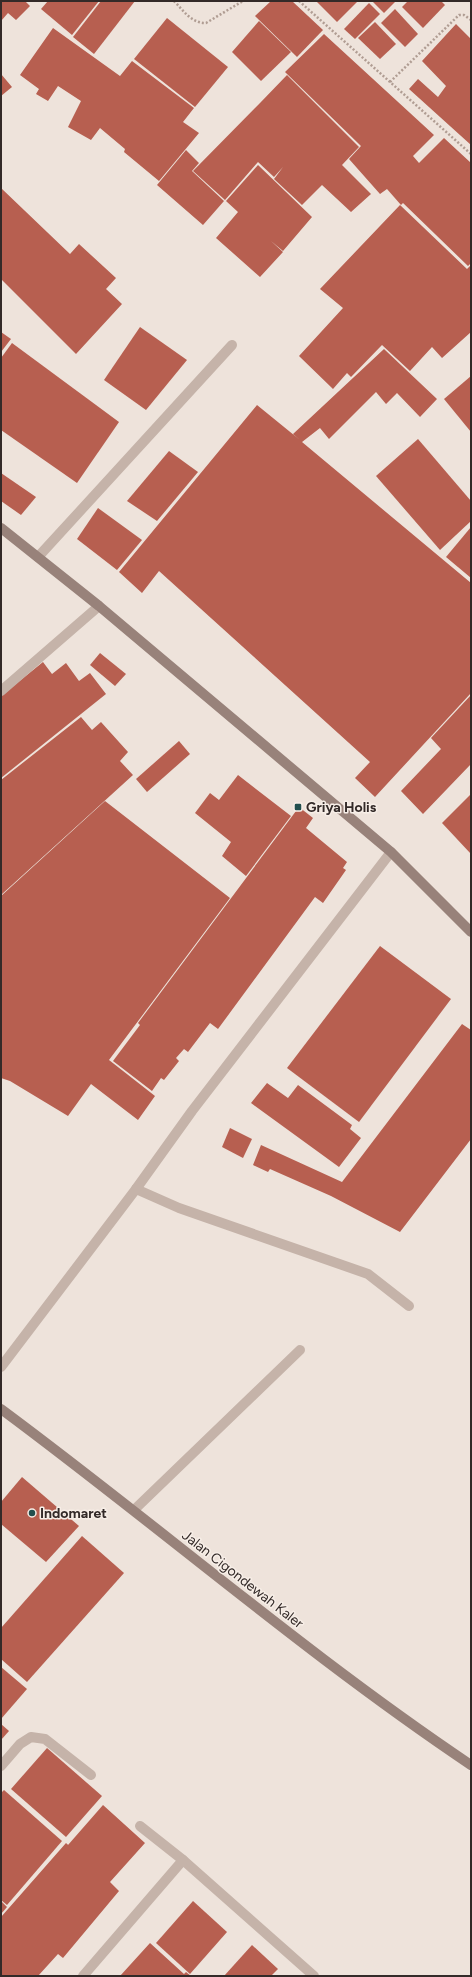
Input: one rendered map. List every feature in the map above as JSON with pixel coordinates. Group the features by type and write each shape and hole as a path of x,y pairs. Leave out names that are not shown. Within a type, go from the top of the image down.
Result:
{"main road":[{"path":"1,528 99,606 391,852 471,932"},
{"name":"Jalan Cigondewah Kaler","path":"1,1409 134,1510 352,1682 471,1765"}],"street":[{"path":"38,557 232,345"},
{"path":"1,691 99,606"},
{"path":"1,1367 136,1189 192,1111 391,852"},
{"path":"136,1189 179,1208 368,1274 409,1306"},
{"path":"134,1510 300,1350"},
{"path":"1,1766 20,1744 31,1737 45,1739 91,1775"},
{"path":"140,1826 183,1860 314,1976"},
{"path":"83,1976 183,1860"}],"path":[{"path":"174,1 192,20 198,23 206,23 243,1"},
{"path":"299,1 471,154"},
{"path":"390,82 458,15 464,15 471,20"}],"building":[{"path":"1,1 25,1 30,6 16,20 8,13 1,21"},
{"path":"48,1 99,1 72,35 41,9"},
{"path":"101,1 135,1 94,54 73,37"},
{"path":"271,1 292,1 323,30 297,57 255,16"},
{"path":"316,1 358,1 337,22"},
{"path":"372,1 396,1 384,13"},
{"path":"408,1 441,1 445,5 423,28 402,7"},
{"path":"369,3 380,14 355,39 344,29"},
{"path":"395,9 418,34 405,47 381,23"},
{"path":"167,18 228,67 195,107 134,59"},
{"path":"259,21 291,52 261,81 232,52"},
{"path":"375,22 396,44 380,59 358,38"},
{"path":"456,24 471,39 471,145 409,89 418,79 438,97 446,86 422,61"},
{"path":"53,28 120,76 132,61 194,108 183,122 199,133 159,181 124,152 125,149 100,128 91,140 68,127 81,101 58,86 48,101 36,94 39,89 20,75"},
{"path":"324,34 434,135 413,156 419,163 444,138 471,163 471,263 468,266 403,203 401,205 387,189 380,194 349,159 361,146 285,72"},
{"path":"1,74 12,87 1,96"},
{"path":"287,75 359,147 342,165 371,194 351,212 322,185 302,205 274,179 283,167 274,177 258,162 225,200 193,171"},
{"path":"186,150 199,163 192,171 224,201 203,225 157,185"},
{"path":"258,165 312,217 283,251 271,241 283,252 260,277 216,238 238,212 226,201"},
{"path":"1,188 70,254 79,244 116,278 106,289 122,304 76,354 1,279"},
{"path":"400,205 467,269 471,265 471,332 442,358 432,347 410,371 382,345 351,377 347,373 333,389 299,356 343,308 320,289"},
{"path":"140,327 187,360 146,410 104,380"},
{"path":"1,332 11,339 1,352"},
{"path":"12,343 119,422 77,483 1,430 1,358"},
{"path":"384,349 437,399 420,417 397,393 386,404 376,392 329,439 320,428 302,442 471,583 471,693 375,797 355,778 370,762 159,571 142,593 119,572 257,405 300,440 293,434"},
{"path":"471,376 471,432 444,399"},
{"path":"418,439 471,501 471,521 440,550 376,476"},
{"path":"169,451 198,472 157,521 127,501"},
{"path":"1,473 36,497 21,515 1,501"},
{"path":"98,508 142,540 117,570 77,539"},
{"path":"471,527 471,578 446,557"},
{"path":"100,653 126,674 115,686 90,665"},
{"path":"43,662 52,674 66,663 79,681 90,673 106,694 1,778 1,696"},
{"path":"471,695 471,764 423,814 401,791 441,749 431,738"},
{"path":"81,717 92,730 101,722 128,752 120,761 133,775 1,895 1,780"},
{"path":"179,741 190,754 147,792 136,779"},
{"path":"238,775 291,816 246,876 222,856 231,842 195,813 210,793 219,800"},
{"path":"471,794 471,854 442,823"},
{"path":"105,801 230,898 109,1060 155,1096 138,1120 91,1084 68,1116 10,1081 1,1078 1,896"},
{"path":"299,807 313,818 306,828 347,862 343,868 346,870 323,903 315,897 218,1029 210,1023 188,1052 184,1049 176,1058 179,1061 164,1080 161,1078 152,1091 113,1061 140,1025 138,1023"},
{"path":"380,946 451,999 359,1122 287,1068"},
{"path":"462,1024 471,1030 471,1139 400,1232 331,1196 270,1169 268,1172 253,1165 261,1145 342,1182"},
{"path":"267,1083 288,1098 298,1085 352,1125 350,1129 361,1138 339,1167 251,1103"},
{"path":"230,1128 252,1139 243,1158 222,1147"},
{"name":"Indomaret","path":"22,1477 79,1526 46,1562 1,1524 1,1502"},
{"path":"82,1536 124,1573 27,1682 1,1659 1,1628"},
{"path":"1,1667 27,1689 1,1719"},
{"path":"1,1724 9,1731 1,1740"},
{"path":"47,1748 102,1796 66,1837 11,1789"},
{"path":"4,1790 62,1841 7,1905 1,1900 1,1793"},
{"path":"103,1805 145,1843 110,1882 119,1891 63,1958 58,1954 38,1976 1,1976 1,1917 66,1843 68,1845"},
{"path":"1,1901 7,1907 1,1914"},
{"path":"193,1901 227,1932 190,1974 156,1943"},
{"path":"150,1943 184,1974 186,1972 191,1976 120,1976"},
{"path":"252,1945 278,1969 271,1976 224,1976"}],"place":[{"name":"Griya Holis","path":"298,807"},
{"name":"Indomaret","path":"32,1513"}]}
